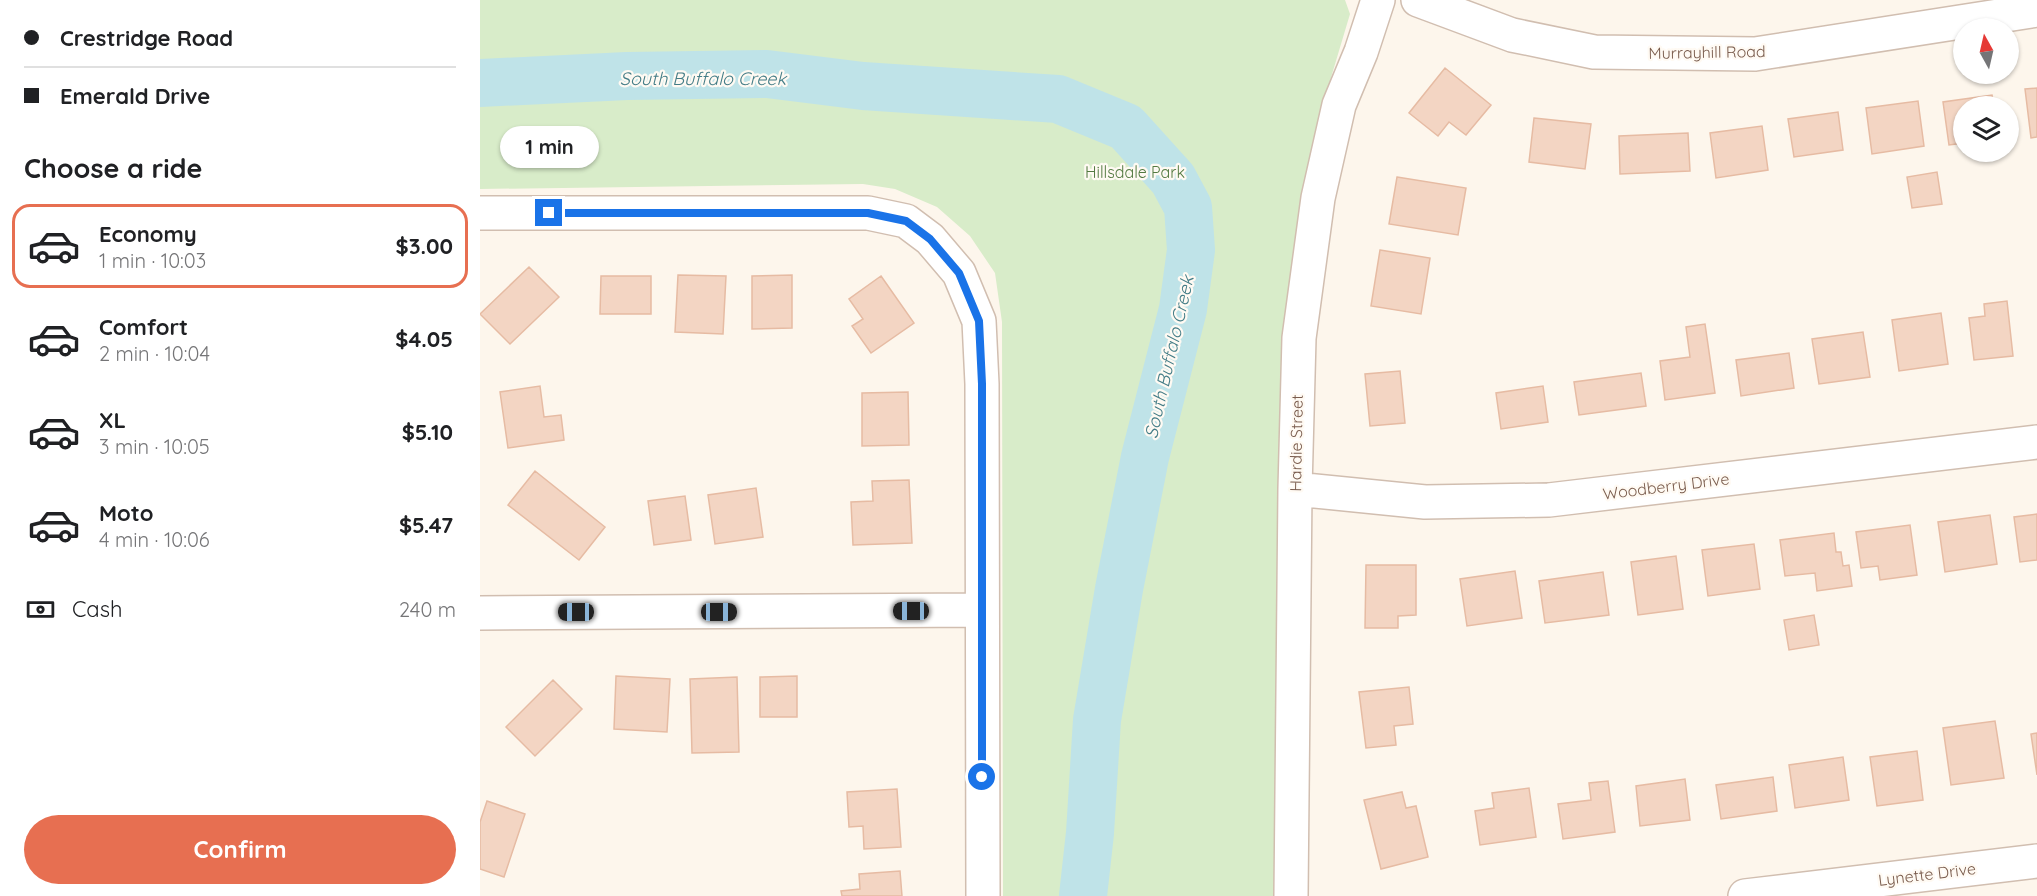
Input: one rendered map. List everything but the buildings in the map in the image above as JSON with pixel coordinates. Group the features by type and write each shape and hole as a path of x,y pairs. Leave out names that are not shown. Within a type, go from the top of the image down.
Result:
{"street":[{"name":"Hardie Street","path":"1291,896 1295,489 1299,338 1318,198 1339,105 1361,52 1378,0"},
{"name":"Murrayhill Road","path":"1418,0 1512,35 1593,52 1755,54 2037,10"},
{"path":"480,213 868,213 906,221 930,239 959,273 979,321 982,384 983,896"},
{"name":"Woodberry Drive","path":"1295,489 1425,502 1549,500 2037,442"},
{"path":"480,613 982,610"},
{"name":"Lynette Drive","path":"1745,896 2037,861"}],"green space":[{"name":"Hillsdale Park","path":"480,0 1345,0 1350,14 1321,111 1296,250 1278,896 1003,896 1002,322 995,273 970,236 937,207 895,189 863,184 480,189"}],"waterway":[{"name":"South Buffalo Creek","path":"480,83 627,76 767,74 863,86 1058,99 1126,127 1173,179 1188,207 1191,250 1183,309 1145,457 1119,589 1097,720 1090,833 1083,896"}],"route":[{"path":"549,213 868,213 906,221 930,239 959,273 979,321 982,384 982,777"}]}
